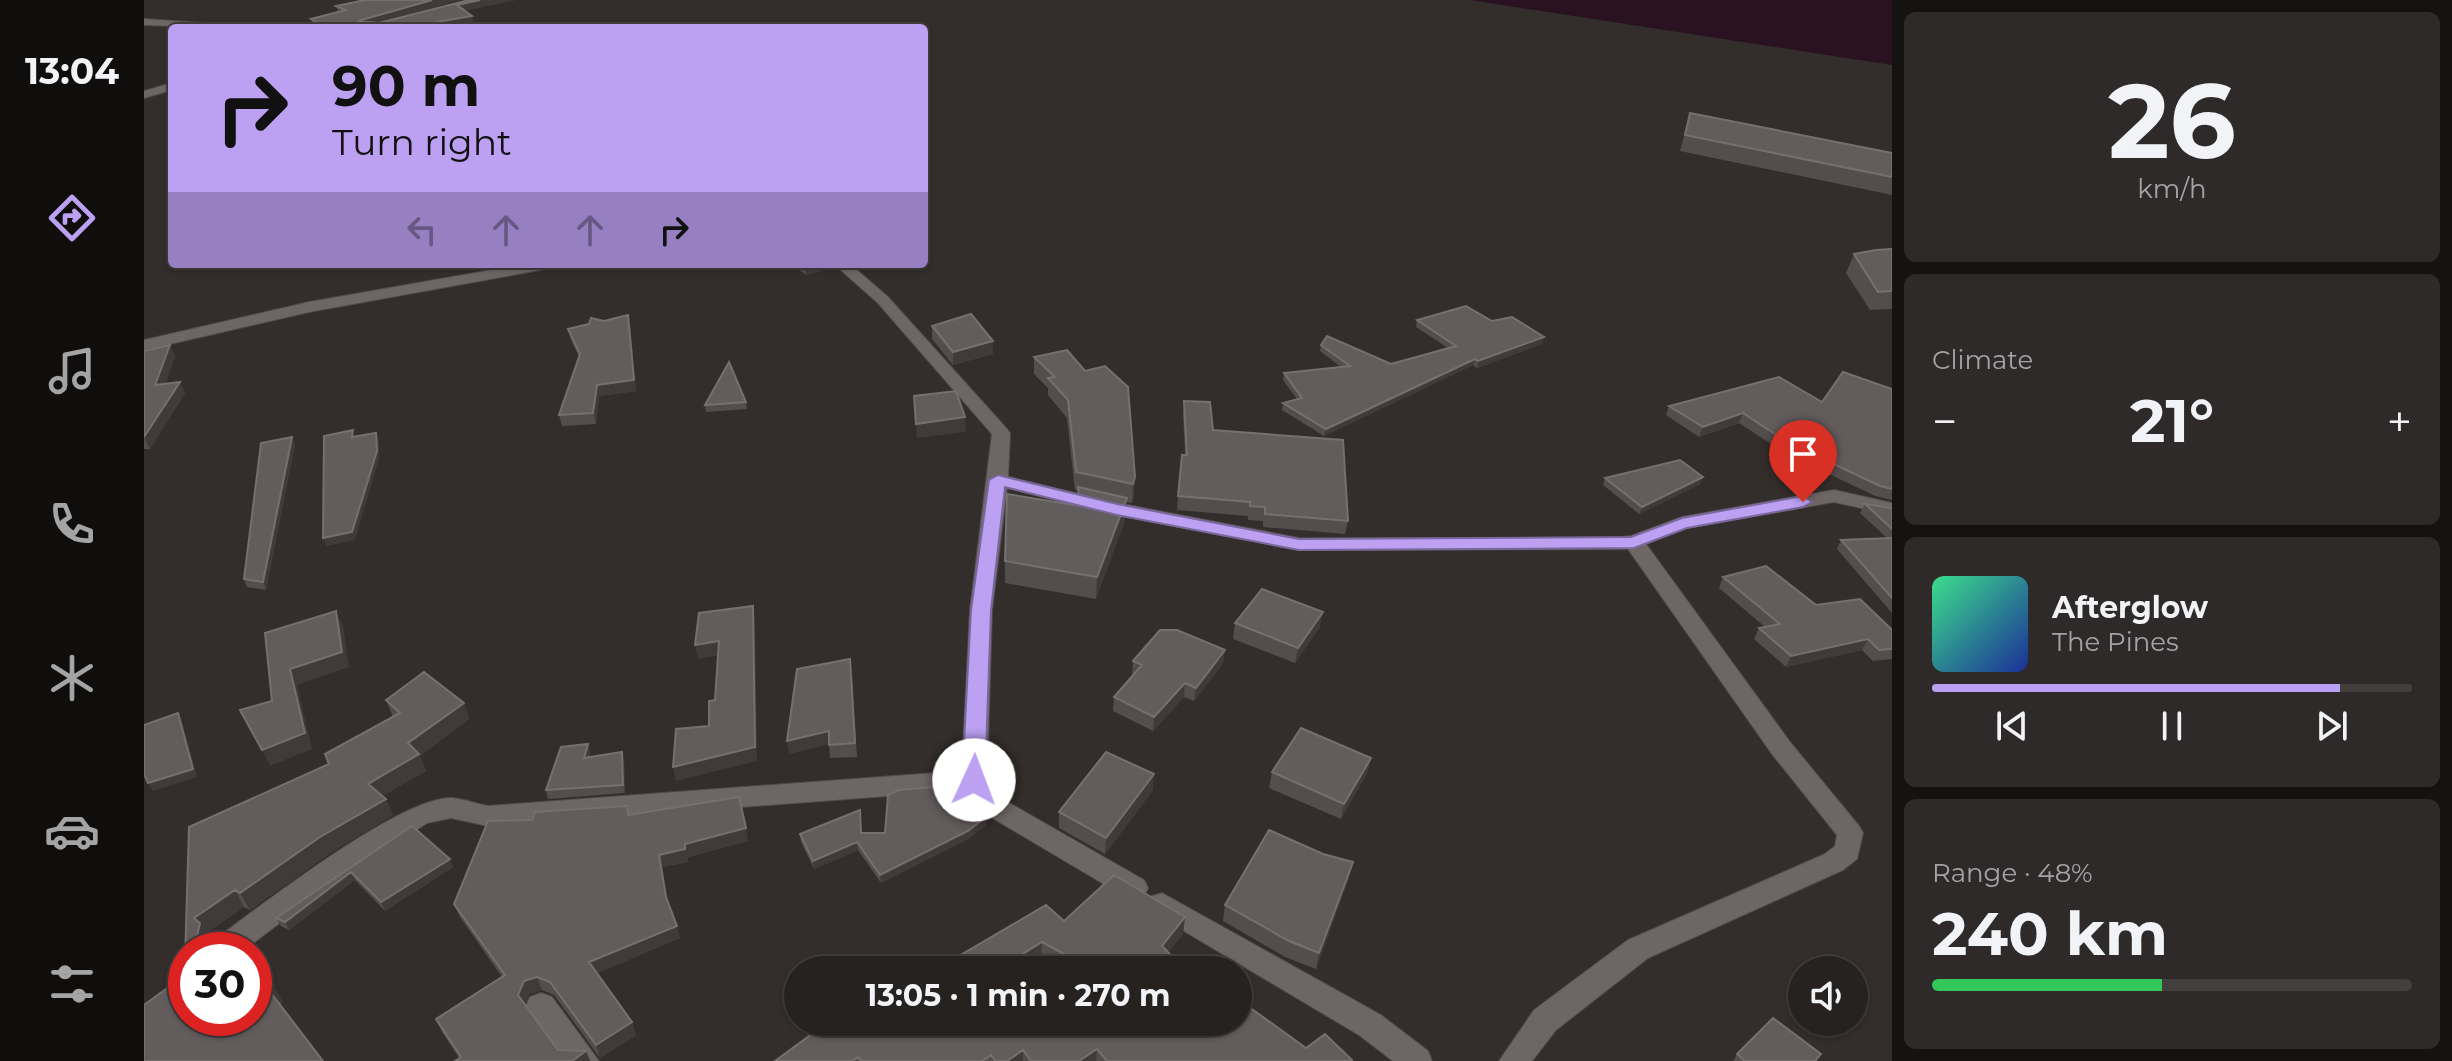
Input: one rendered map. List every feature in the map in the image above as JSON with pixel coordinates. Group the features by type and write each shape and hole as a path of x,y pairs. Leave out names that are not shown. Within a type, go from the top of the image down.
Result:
{"street":[{"path":"144,22 173,24"},
{"path":"144,95 168,87"},
{"path":"144,345 309,307 528,268"},
{"path":"846,268 883,300 1001,433 981,610 974,780 988,803 1370,1025 1417,1061"},
{"path":"998,480 1117,509 1299,544 1634,542 1682,523 1834,496 1892,509"},
{"path":"1514,1061 1545,1020 1638,949 1834,862 1848,851 1850,833 1781,748 1634,542"},
{"path":"247,932 305,888 420,815 451,808 488,816 974,780"},
{"path":"541,1006 584,1061"}],"shaded area":[{"path":"1470,0 1892,0 1892,65"}],"building":[{"path":"365,0 432,0 358,21 379,23 469,0 480,0 457,5 472,16 425,24 319,24 311,19 346,10 336,6"},
{"path":"1690,113 1892,153 1892,177 1685,135"},
{"path":"1892,249 1892,291 1878,292 1854,254"},
{"path":"1466,306 1492,321 1512,317 1544,337 1478,361 1475,359 1326,429 1283,403 1302,398 1284,373 1350,366 1321,345 1327,336 1391,364 1456,346 1417,320"},
{"path":"971,314 993,341 953,352 932,326"},
{"path":"628,315 634,380 597,385 593,413 559,415 580,354 568,329 589,324 591,318 604,321"},
{"path":"170,345 155,385 180,382 144,437 144,351"},
{"path":"1067,350 1085,371 1105,366 1128,387 1133,484 1076,472 1068,400 1048,378 1055,377 1034,357"},
{"path":"729,362 746,402 705,405"},
{"path":"1843,372 1892,389 1892,489 1787,442 1743,413 1703,427 1669,406 1779,377 1822,402"},
{"path":"956,391 965,417 916,424 914,396"},
{"path":"1184,401 1210,402 1213,430 1343,440 1348,521 1265,514 1265,507 1250,506 1250,502 1178,496 1182,455 1187,455"},
{"path":"353,430 352,437 376,433 377,451 352,532 323,538 324,436"},
{"path":"292,437 263,582 244,579 261,443"},
{"path":"1680,460 1703,477 1642,507 1605,478"},
{"path":"1078,487 1127,498 1097,577 1005,561 1007,494 1080,506"},
{"path":"1865,504 1892,508 1892,529"},
{"path":"1892,538 1892,598 1841,540"},
{"path":"1766,566 1816,605 1860,599 1892,630 1892,649 1879,650 1868,639 1791,656 1759,628 1780,624 1723,577"},
{"path":"1262,589 1323,612 1298,648 1235,623"},
{"path":"753,606 755,747 673,767 676,729 709,726 709,701 715,700 719,641 695,645 699,613"},
{"path":"336,611 342,652 290,669 305,733 262,750 240,710 272,701 265,633"},
{"path":"1160,630 1177,630 1225,650 1196,688 1185,683 1154,717 1114,697 1142,665 1133,661"},
{"path":"850,659 855,743 829,745 829,731 787,741 797,669"},
{"path":"424,672 464,703 408,743 419,754 368,784 386,799 320,837 240,893 235,890 194,918 200,923 198,932 186,932 189,827 329,764 325,754 400,713 386,700"},
{"path":"178,713 193,769 148,783 144,774 144,725"},
{"path":"1301,728 1371,758 1344,804 1272,772"},
{"path":"588,744 584,758 622,752 623,785 546,790 561,747"},
{"path":"1106,752 1154,774 1106,838 1059,812"},
{"path":"948,786 986,817 968,831 880,875 857,842 813,861 800,834 860,810 861,833 885,833 888,795 899,790"},
{"path":"739,797 746,828 685,844 685,849 659,855 666,897 677,926 589,962 632,1022 596,1045 550,982 537,977 524,981 518,995 558,1050 586,1051 572,1061 455,1061 461,1057 436,1019 505,975 454,904 488,821 532,820 535,812 627,806 628,815"},
{"path":"412,826 450,859 381,902 351,872 285,922 276,918"},
{"path":"1269,830 1323,854 1353,862 1319,953 1289,941 1225,905"},
{"path":"1114,875 1185,917 1162,946 1172,956 1068,956 1042,942 1020,956 959,956 1046,905 1064,921"},
{"path":"168,988 168,1036 272,1036 272,994 323,1061 144,1061 144,1005"},
{"path":"1252,1009 1306,1048 1325,1034 1352,1060 1107,1061 1097,1049 1079,1061 1031,1061 1023,1050 1007,1061 995,1061 991,1055 982,1061 861,1061 858,1057 852,1061 775,1061 809,1036 1252,1036"},
{"path":"1773,1018 1788,1029 1788,1036 1797,1036 1821,1054 1815,1061 1745,1061 1737,1054"}],"route":[{"path":"974,780 981,610 998,480 1117,509 1299,544 1600,545 1634,542 1682,523 1803,502"}]}
